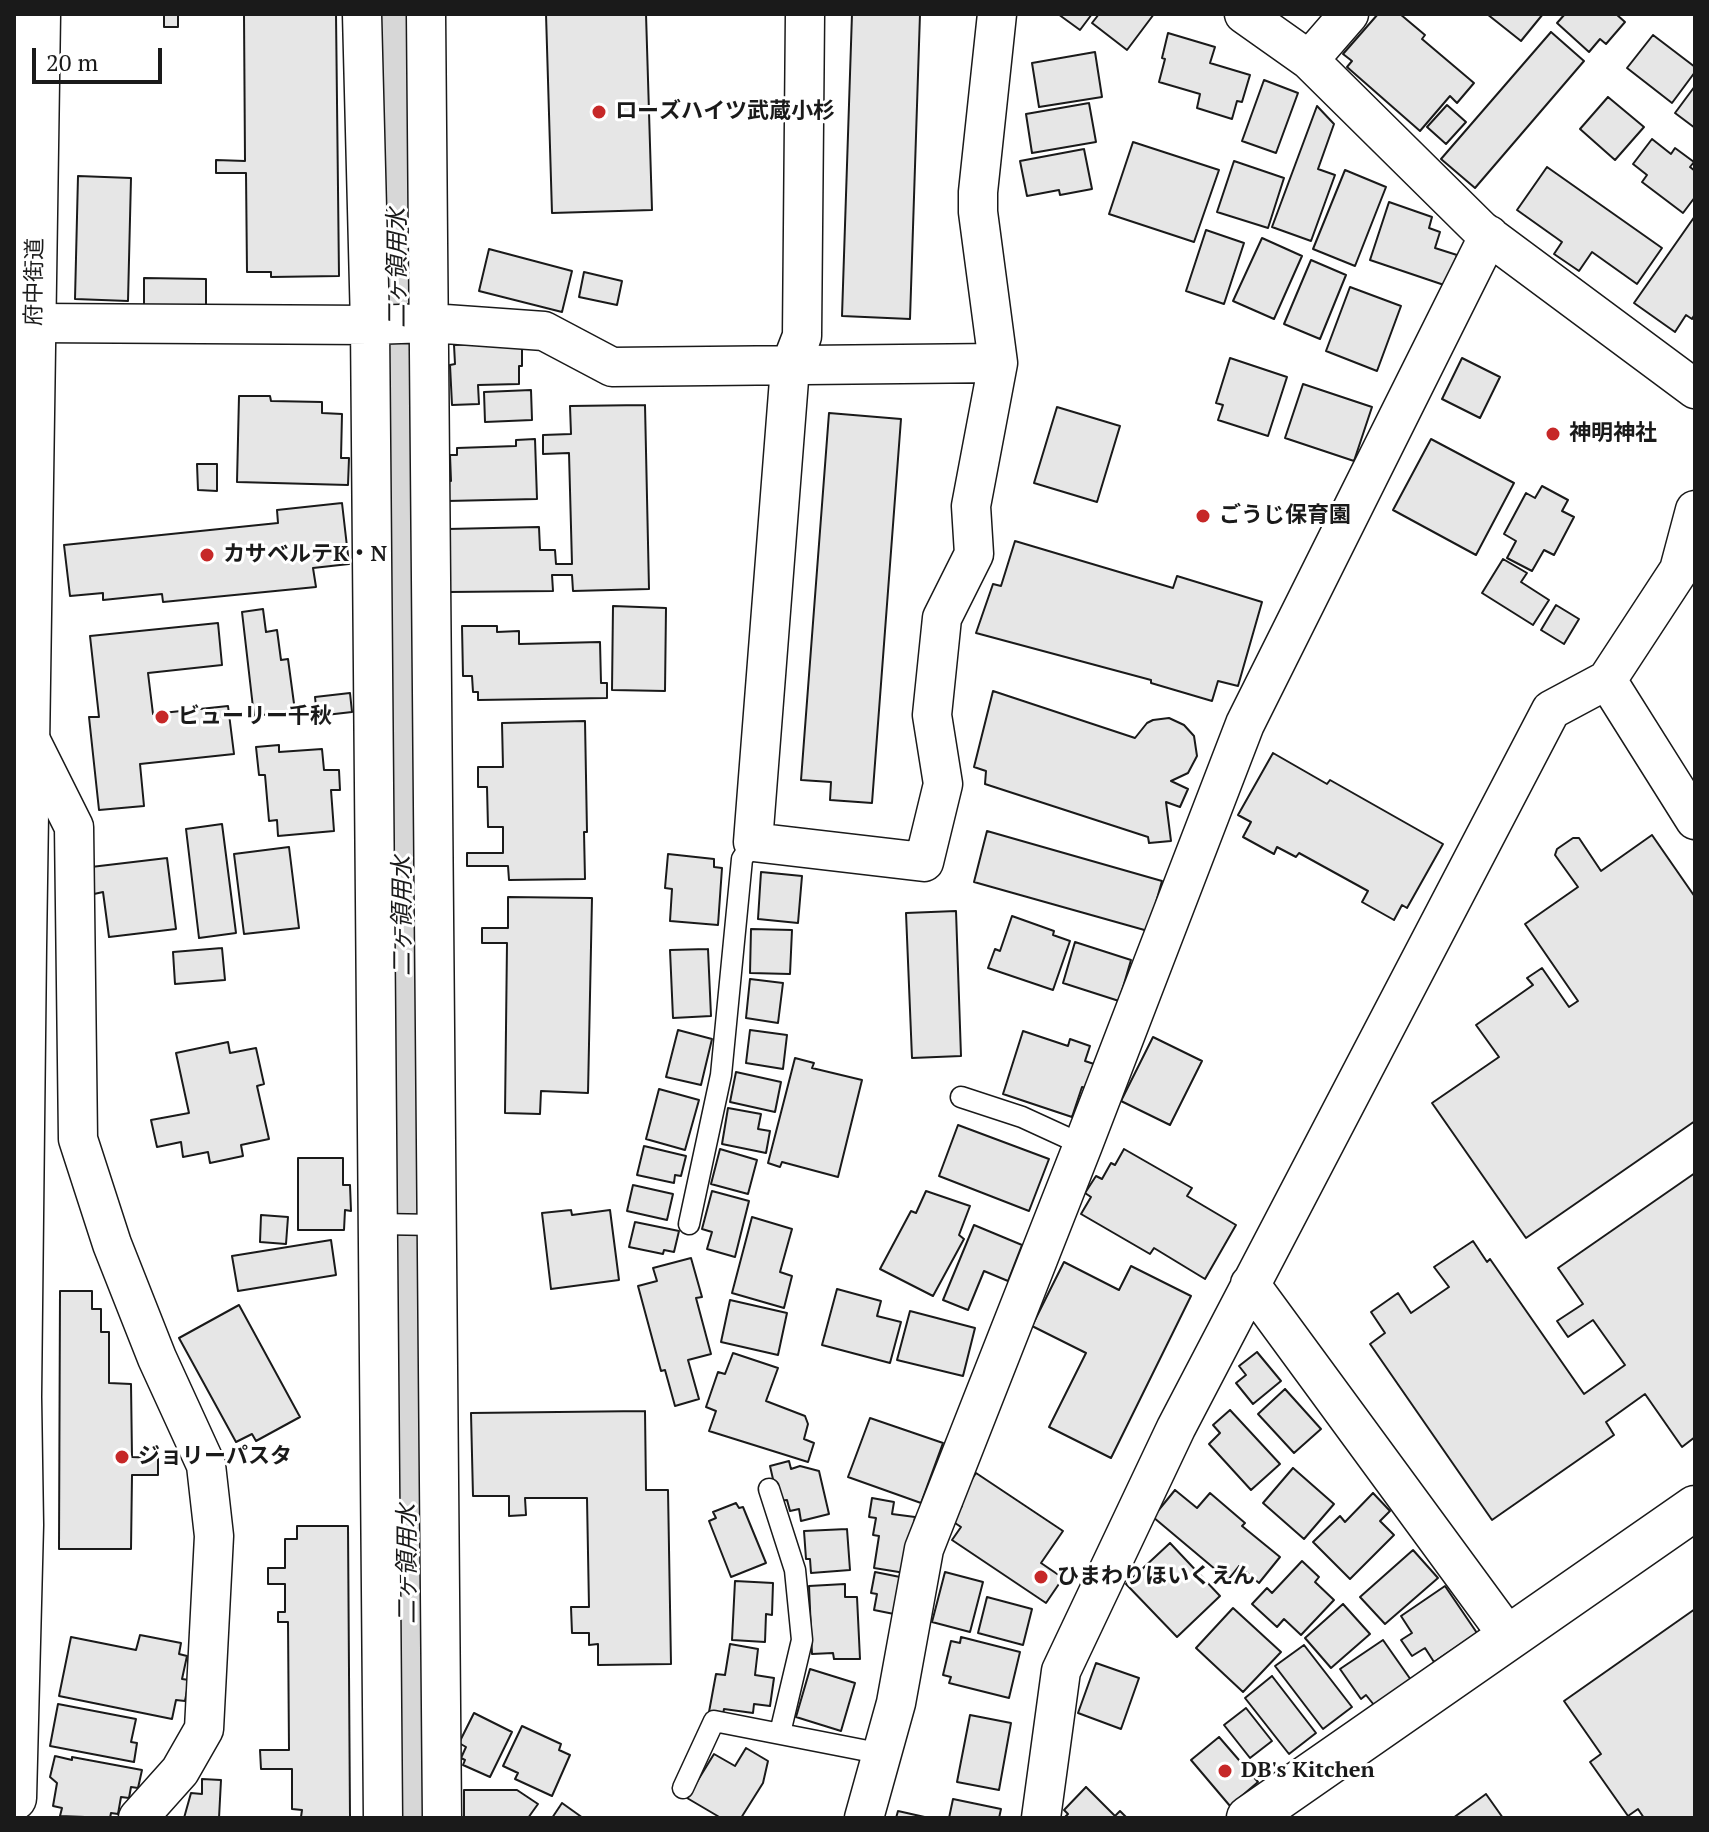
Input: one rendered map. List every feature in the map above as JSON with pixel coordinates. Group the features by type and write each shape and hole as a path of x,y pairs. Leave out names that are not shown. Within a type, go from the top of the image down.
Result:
{"main road":[{"name":"府中街道","path":"14,1798 21,1525 17,1398 24,947 21,724 24,396 34,323 38,14"},
{"path":"1249,1818 1695,1508"}],"street":[{"path":"362,14 400,324 437,1225 442,1818"},
{"path":"383,1818 377,1224 400,324 426,14"},
{"path":"805,14 802,336 790,367 753,842 924,862 943,784 932,715 942,618 974,554 971,506 998,363 978,202 997,14"},
{"path":"1244,14 1309,60 1489,235 1695,389"},
{"path":"1309,60 1349,14"},
{"path":"864,1818 896,1703 924,1549 1245,724 1489,235"},
{"path":"34,323 400,324 544,331 612,367 998,363"},
{"path":"1041,1818 1061,1671 1176,1428 1551,710 1607,680 1679,570 1695,510"},
{"path":"1607,680 1695,820"},
{"path":"21,724 74,827 78,1139 123,1273 157,1358 206,1465 214,1536 204,1729 180,1771 138,1818"},
{"path":"1250,1284 1509,1637"}],"lane":[{"path":"689,1224 721,1075 742,859 753,842"},
{"path":"961,1097 1022,1117 1083,1145"},
{"path":"377,1224 437,1225"},
{"path":"769,1489 795,1570 802,1640 780,1733"},
{"path":"683,1788 714,1721 883,1754"}],"building":[{"path":"164,14 178,14 178,27 164,27"},
{"path":"244,14 336,14 339,276 271,277 271,272 247,272 246,173 216,173 216,160 245,161"},
{"name":"ローズハイツ武蔵小杉","path":"546,14 646,14 652,210 552,213"},
{"path":"852,14 920,14 910,319 842,316"},
{"path":"1058,14 1092,14 1080,30"},
{"path":"1099,14 1154,14 1127,50 1092,23"},
{"path":"1378,14 1400,14 1425,35 1422,39 1474,83 1457,103 1450,96 1420,131 1347,67 1352,61 1343,54"},
{"path":"1487,14 1543,14 1521,41"},
{"path":"1565,14 1616,14 1625,22 1606,44 1600,39 1589,52 1557,23"},
{"path":"1551,32 1584,61 1475,188 1441,159"},
{"path":"1168,33 1215,47 1210,63 1250,75 1242,102 1237,101 1232,119 1197,108 1200,94 1159,82"},
{"path":"1653,35 1695,67 1695,72 1672,103 1627,68"},
{"path":"1095,52 1102,97 1039,107 1032,63"},
{"path":"1264,80 1298,93 1276,153 1242,141"},
{"path":"1695,86 1695,128 1675,113"},
{"path":"1608,97 1644,127 1615,160 1580,129"},
{"path":"1089,103 1096,142 1032,153 1026,114"},
{"path":"1447,105 1466,122 1446,144 1427,127"},
{"path":"1317,106 1334,124 1318,169 1335,175 1311,241 1272,227"},
{"path":"1652,139 1671,154 1675,148 1694,162 1690,167 1695,171 1695,197 1683,213 1642,182 1647,175 1633,164"},
{"path":"1133,142 1219,170 1194,242 1109,214"},
{"path":"1084,149 1092,189 1060,195 1059,190 1027,196 1020,161"},
{"path":"1234,161 1284,178 1268,228 1217,212"},
{"path":"1547,167 1662,248 1637,284 1592,252 1579,271 1554,254 1562,242 1517,210"},
{"path":"1345,170 1386,187 1355,266 1313,249"},
{"path":"78,176 131,178 128,301 75,299"},
{"path":"1389,202 1432,217 1429,228 1440,232 1435,248 1457,255 1447,286 1370,260"},
{"path":"1695,216 1695,314 1692,319 1686,315 1675,332 1634,303"},
{"path":"1206,230 1244,243 1224,304 1186,291"},
{"path":"1262,238 1302,256 1274,319 1233,301"},
{"path":"489,249 572,271 562,312 479,291"},
{"path":"1311,260 1346,275 1320,339 1284,324"},
{"path":"584,272 622,281 617,305 579,297"},
{"path":"144,278 206,279 206,310 144,309"},
{"path":"1350,287 1401,306 1377,371 1326,351"},
{"path":"522,342 519,384 478,385 479,404 452,405 450,365 455,364 454,345"},
{"path":"1230,358 1287,377 1268,436 1218,420 1223,405 1216,403"},
{"path":"1462,358 1500,377 1480,418 1442,399"},
{"path":"1303,384 1372,407 1354,461 1285,438"},
{"path":"531,390 532,420 485,422 484,392"},
{"path":"239,396 270,396 271,401 322,402 322,413 342,414 341,458 349,458 348,485 237,482"},
{"path":"645,405 649,589 573,591 572,575 552,575 553,591 449,592 447,529 539,527 540,550 555,550 556,564 572,564 569,453 543,454 543,435 571,434 570,406"},
{"path":"1057,407 1120,426 1097,502 1034,483"},
{"path":"829,413 901,419 872,803 830,800 831,782 801,780"},
{"path":"535,439 537,499 447,501 446,481 451,481 450,455 457,455 457,448 516,446 516,440"},
{"path":"1431,439 1514,483 1476,555 1393,510"},
{"path":"197,464 217,464 217,491 198,490"},
{"path":"1542,486 1568,500 1562,511 1574,517 1554,555 1544,550 1532,571 1507,558 1516,541 1504,534 1526,493 1535,498"},
{"name":"カサベルテK・N","path":"342,503 349,564 313,568 316,587 163,602 162,594 103,600 103,593 70,596 64,545 278,523 277,510"},
{"path":"1015,541 1173,588 1177,576 1262,602 1238,686 1218,681 1212,701 1151,683 1151,680 976,633 993,584 1001,586"},
{"path":"1503,559 1527,573 1521,582 1549,600 1533,625 1482,593"},
{"path":"1556,605 1579,619 1564,644 1541,630"},
{"path":"613,606 666,608 665,691 612,690"},
{"path":"263,609 266,632 277,630 281,660 288,659 295,711 254,716 242,612"},
{"name":"ビューリー千秋","path":"218,623 222,665 148,673 153,714 228,706 234,754 140,764 144,806 99,810 89,717 99,717 90,636"},
{"path":"462,626 497,626 497,632 519,631 519,644 600,642 601,683 607,683 607,698 478,700 478,692 473,692 472,676 463,676"},
{"path":"993,691 1135,738 1153,720 1169,718 1184,725 1194,736 1197,756 1188,773 1171,781 1188,789 1180,807 1166,802 1171,841 1149,843 1148,837 985,784 986,771 974,767"},
{"path":"350,693 352,712 317,716 315,697"},
{"path":"585,721 585,879 509,880 508,866 467,866 467,853 503,853 503,827 488,827 487,787 478,787 478,767 503,767 502,723"},
{"path":"279,745 279,752 322,749 324,770 339,770 340,790 331,790 334,831 278,836 277,820 269,821 265,775 259,775 256,747"},
{"path":"1273,753 1327,784 1330,780 1443,844 1407,908 1402,905 1394,920 1362,902 1368,891 1299,853 1296,857 1277,847 1274,854 1243,837 1251,822 1238,815"},
{"path":"222,824 236,933 199,938 186,829"},
{"path":"987,831 1162,881 1148,931 974,882"},
{"path":"1652,835 1695,897 1695,1121 1526,1238 1432,1103 1499,1057 1476,1025 1533,985 1527,978 1542,968 1569,1007 1578,1001 1525,924 1578,887 1555,855 1557,849 1573,838 1579,838 1601,871"},
{"path":"289,847 299,928 244,934 234,854"},
{"path":"668,854 714,859 714,867 722,868 718,925 670,921 672,889 665,888"},
{"path":"167,858 176,929 109,937 103,892 94,894 91,867"},
{"path":"761,872 802,876 798,923 758,919"},
{"path":"508,897 592,898 588,1093 541,1091 540,1114 505,1113 507,943 482,943 482,928 508,928"},
{"path":"956,911 961,1056 912,1058 906,913"},
{"path":"1012,916 1054,931 1053,935 1070,941 1053,990 988,968 995,949 1000,951"},
{"path":"751,929 792,930 790,974 750,973"},
{"path":"1075,942 1131,960 1119,1001 1063,983"},
{"path":"222,948 225,980 175,984 173,952"},
{"path":"708,949 711,1016 673,1018 670,950"},
{"path":"750,979 783,983 778,1023 746,1018"},
{"path":"678,1030 712,1039 701,1085 666,1077"},
{"path":"750,1030 787,1035 783,1069 746,1063"},
{"path":"1023,1031 1068,1046 1070,1039 1090,1046 1085,1061 1097,1065 1089,1089 1082,1087 1072,1117 1003,1094"},
{"path":"1153,1037 1202,1061 1170,1125 1121,1101"},
{"path":"228,1042 230,1053 256,1048 264,1084 257,1086 269,1139 241,1145 243,1156 210,1163 208,1152 183,1157 181,1142 157,1147 151,1120 189,1113 176,1053"},
{"path":"795,1058 814,1063 812,1068 862,1080 838,1177 782,1162 780,1167 768,1163"},
{"path":"736,1072 781,1082 775,1112 730,1102"},
{"path":"659,1089 699,1100 685,1150 646,1139"},
{"path":"728,1108 761,1114 758,1129 770,1131 766,1153 722,1144"},
{"path":"958,1125 1049,1159 1029,1211 939,1176"},
{"path":"644,1146 686,1156 681,1176 675,1175 674,1183 637,1175"},
{"path":"720,1149 757,1160 748,1194 711,1184"},
{"path":"1124,1149 1192,1188 1187,1196 1236,1225 1205,1279 1154,1248 1150,1254 1081,1214 1091,1197 1085,1193 1096,1176 1102,1179"},
{"path":"298,1158 343,1158 343,1185 350,1185 351,1211 345,1210 344,1230 298,1230"},
{"path":"1695,1173 1695,1437 1682,1447 1645,1394 1606,1422 1614,1435 1492,1520 1370,1344 1385,1333 1371,1312 1398,1293 1411,1313 1449,1287 1434,1267 1473,1241 1487,1262 1490,1259 1584,1394 1625,1365 1593,1320 1568,1337 1557,1321 1583,1304 1558,1268"},
{"path":"633,1185 673,1194 667,1220 627,1211"},
{"path":"712,1191 749,1201 735,1257 707,1249 712,1232 702,1229"},
{"path":"926,1191 970,1206 959,1235 964,1239 933,1296 880,1269 911,1211 916,1213"},
{"path":"571,1210 572,1215 610,1210 619,1280 551,1289 542,1213"},
{"path":"261,1215 288,1217 286,1244 260,1242"},
{"path":"752,1217 792,1229 780,1272 792,1276 784,1308 732,1293"},
{"path":"635,1222 679,1231 674,1252 664,1250 663,1254 629,1247"},
{"path":"974,1225 1022,1245 1008,1281 984,1271 968,1310 943,1300"},
{"path":"331,1240 336,1275 238,1291 232,1256"},
{"path":"691,1258 702,1297 696,1298 711,1354 688,1360 699,1399 675,1406 665,1370 661,1371 638,1286 657,1281 653,1268"},
{"path":"1064,1262 1119,1290 1131,1266 1191,1296 1111,1458 1049,1427 1086,1353 1032,1326"},
{"path":"837,1289 881,1301 877,1316 901,1322 890,1363 822,1345"},
{"path":"60,1291 92,1291 92,1309 101,1309 101,1332 109,1332 109,1383 131,1384 132,1457 158,1458 158,1475 132,1475 131,1549 59,1549"},
{"path":"730,1300 787,1313 778,1355 721,1342"},
{"path":"239,1305 300,1417 256,1441 252,1434 236,1442 179,1338"},
{"path":"910,1311 975,1328 963,1376 897,1360"},
{"path":"1257,1352 1281,1381 1253,1404 1236,1383 1246,1375 1239,1366"},
{"path":"733,1353 778,1368 766,1401 805,1416 808,1424 804,1439 814,1443 808,1462 709,1431 716,1411 706,1407 718,1372 725,1374"},
{"path":"1285,1389 1321,1429 1294,1453 1258,1414"},
{"path":"1230,1410 1280,1464 1251,1490 1209,1444 1220,1433 1213,1425"},
{"path":"645,1411 646,1490 668,1490 671,1664 598,1665 598,1644 589,1645 589,1633 572,1633 571,1607 589,1607 587,1498 525,1498 526,1515 509,1516 509,1496 473,1496 471,1413"},
{"path":"870,1418 943,1443 921,1503 848,1477"},
{"path":"789,1461 791,1469 800,1466 819,1471 829,1514 801,1521 799,1509 790,1511 787,1500 778,1501 770,1466"},
{"path":"1293,1468 1334,1504 1304,1539 1263,1503"},
{"path":"976,1473 1063,1531 1041,1563 1063,1578 1046,1603 952,1540 961,1527 952,1521 962,1506 957,1502"},
{"path":"1175,1490 1197,1508 1210,1493 1245,1523 1242,1526 1280,1557 1259,1583 1239,1566 1228,1580 1153,1517"},
{"path":"1373,1493 1390,1511 1380,1521 1394,1535 1350,1579 1313,1542 1340,1516 1345,1522"},
{"path":"872,1498 894,1502 892,1514 915,1517 905,1573 874,1568 879,1536 873,1535 876,1518 869,1517"},
{"path":"736,1503 739,1508 743,1507 766,1563 731,1577 709,1521 716,1518 713,1512"},
{"path":"297,1526 348,1526 350,1817 301,1817 302,1810 292,1809 292,1769 261,1769 260,1750 289,1750 288,1622 278,1622 278,1612 285,1612 285,1584 268,1584 268,1568 285,1568 285,1539 297,1539"},
{"path":"847,1529 850,1570 811,1573 810,1559 806,1559 804,1531"},
{"path":"1170,1543 1220,1596 1177,1637 1126,1584"},
{"path":"1413,1550 1438,1578 1385,1624 1360,1597"},
{"path":"1302,1561 1319,1577 1315,1582 1334,1600 1301,1635 1284,1619 1277,1627 1252,1604 1267,1588 1272,1593"},
{"path":"875,1572 910,1579 904,1616 874,1610 877,1594 871,1593"},
{"path":"945,1572 983,1582 970,1632 932,1622"},
{"path":"735,1581 773,1583 772,1615 766,1614 765,1642 732,1640"},
{"path":"845,1584 845,1597 857,1597 860,1659 834,1659 833,1653 812,1654 809,1586"},
{"path":"1445,1586 1477,1633 1434,1662 1425,1648 1412,1656 1401,1640 1412,1633 1401,1616"},
{"path":"987,1597 1032,1609 1023,1645 978,1633"},
{"path":"1343,1604 1370,1634 1331,1668 1305,1638"},
{"path":"1233,1608 1281,1652 1243,1692 1196,1648"},
{"path":"1695,1609 1695,1818 1644,1818 1638,1809 1628,1816 1590,1762 1601,1754 1564,1701"},
{"path":"140,1635 181,1643 179,1654 187,1656 182,1679 189,1680 185,1701 176,1700 172,1719 59,1696 71,1637 136,1650"},
{"path":"961,1637 1020,1652 1009,1698 949,1683 951,1677 943,1675 951,1641 960,1643"},
{"path":"1383,1640 1411,1680 1374,1705 1366,1695 1361,1699 1340,1669"},
{"path":"730,1644 758,1649 755,1675 774,1678 770,1706 754,1704 753,1713 724,1709 723,1714 709,1712 716,1674 725,1675"},
{"path":"1304,1645 1352,1707 1323,1729 1275,1666"},
{"path":"1096,1663 1139,1678 1121,1729 1078,1713"},
{"path":"810,1669 855,1683 841,1731 796,1717"},
{"path":"1272,1676 1316,1733 1289,1754 1245,1698"},
{"path":"58,1704 136,1719 131,1742 137,1743 134,1762 50,1746"},
{"path":"1246,1708 1272,1741 1250,1758 1224,1725"},
{"path":"474,1713 512,1732 490,1777 463,1765 465,1760 461,1758 466,1747 459,1743"},
{"path":"970,1715 1011,1723 999,1790 957,1782"},
{"path":"522,1726 561,1744 559,1750 570,1755 552,1796 515,1779 518,1773 503,1766"},
{"name":"DB's Kitchen","path":"1219,1737 1258,1782 1230,1806 1191,1760"},
{"path":"746,1748 768,1761 763,1783 741,1818 721,1818 687,1798 714,1754 735,1766"},
{"path":"55,1756 142,1770 138,1788 131,1787 129,1798 121,1797 118,1814 111,1813 110,1818 60,1816 62,1808 53,1806 57,1783 50,1777"},
{"path":"202,1779 221,1780 219,1818 184,1818 191,1793 202,1794"},
{"path":"1086,1787 1115,1816 1120,1811 1127,1818 1064,1818 1068,1814 1064,1810"},
{"path":"464,1790 517,1790 538,1804 528,1818 464,1818"},
{"path":"1486,1794 1503,1818 1453,1818"},
{"path":"953,1799 1001,1809 999,1818 949,1818"},
{"path":"562,1803 583,1818 552,1818"},
{"path":"898,1811 929,1818 896,1818"}],"waterway":[{"name":"二ヶ領用水","path":"395,14 410,1326 411,1818"}],"place":[{"name":"ローズハイツ武蔵小杉","path":"599,112"},
{"name":"神明神社","path":"1553,434"},
{"name":"ごうじ保育園","path":"1203,516"},
{"name":"カサベルテK・N","path":"207,555"},
{"name":"ビューリー千秋","path":"162,717"},
{"name":"ジョリーパスタ","path":"122,1457"},
{"name":"ひまわりほいくえん","path":"1041,1577"},
{"name":"DB's Kitchen","path":"1225,1771"}]}
